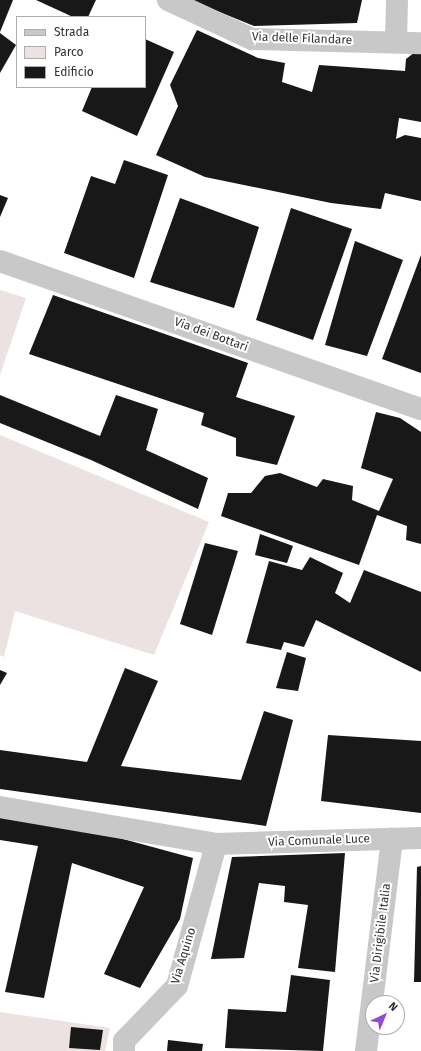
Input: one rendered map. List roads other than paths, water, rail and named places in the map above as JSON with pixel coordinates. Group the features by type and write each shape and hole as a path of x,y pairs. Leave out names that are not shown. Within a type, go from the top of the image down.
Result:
{"street":[{"name":"Via delle Filandare","path":"168,0 252,39 421,43"},
{"path":"396,42 397,0"},
{"name":"Via dei Bottari","path":"0,261 421,409"},
{"name":"Via Comunale Luce","path":"0,807 216,844 421,838"},
{"name":"Via Dirigibile Italia","path":"366,1051 392,839"},
{"name":"Via Aquino","path":"124,1051 124,1041 177,986 216,844"}]}
